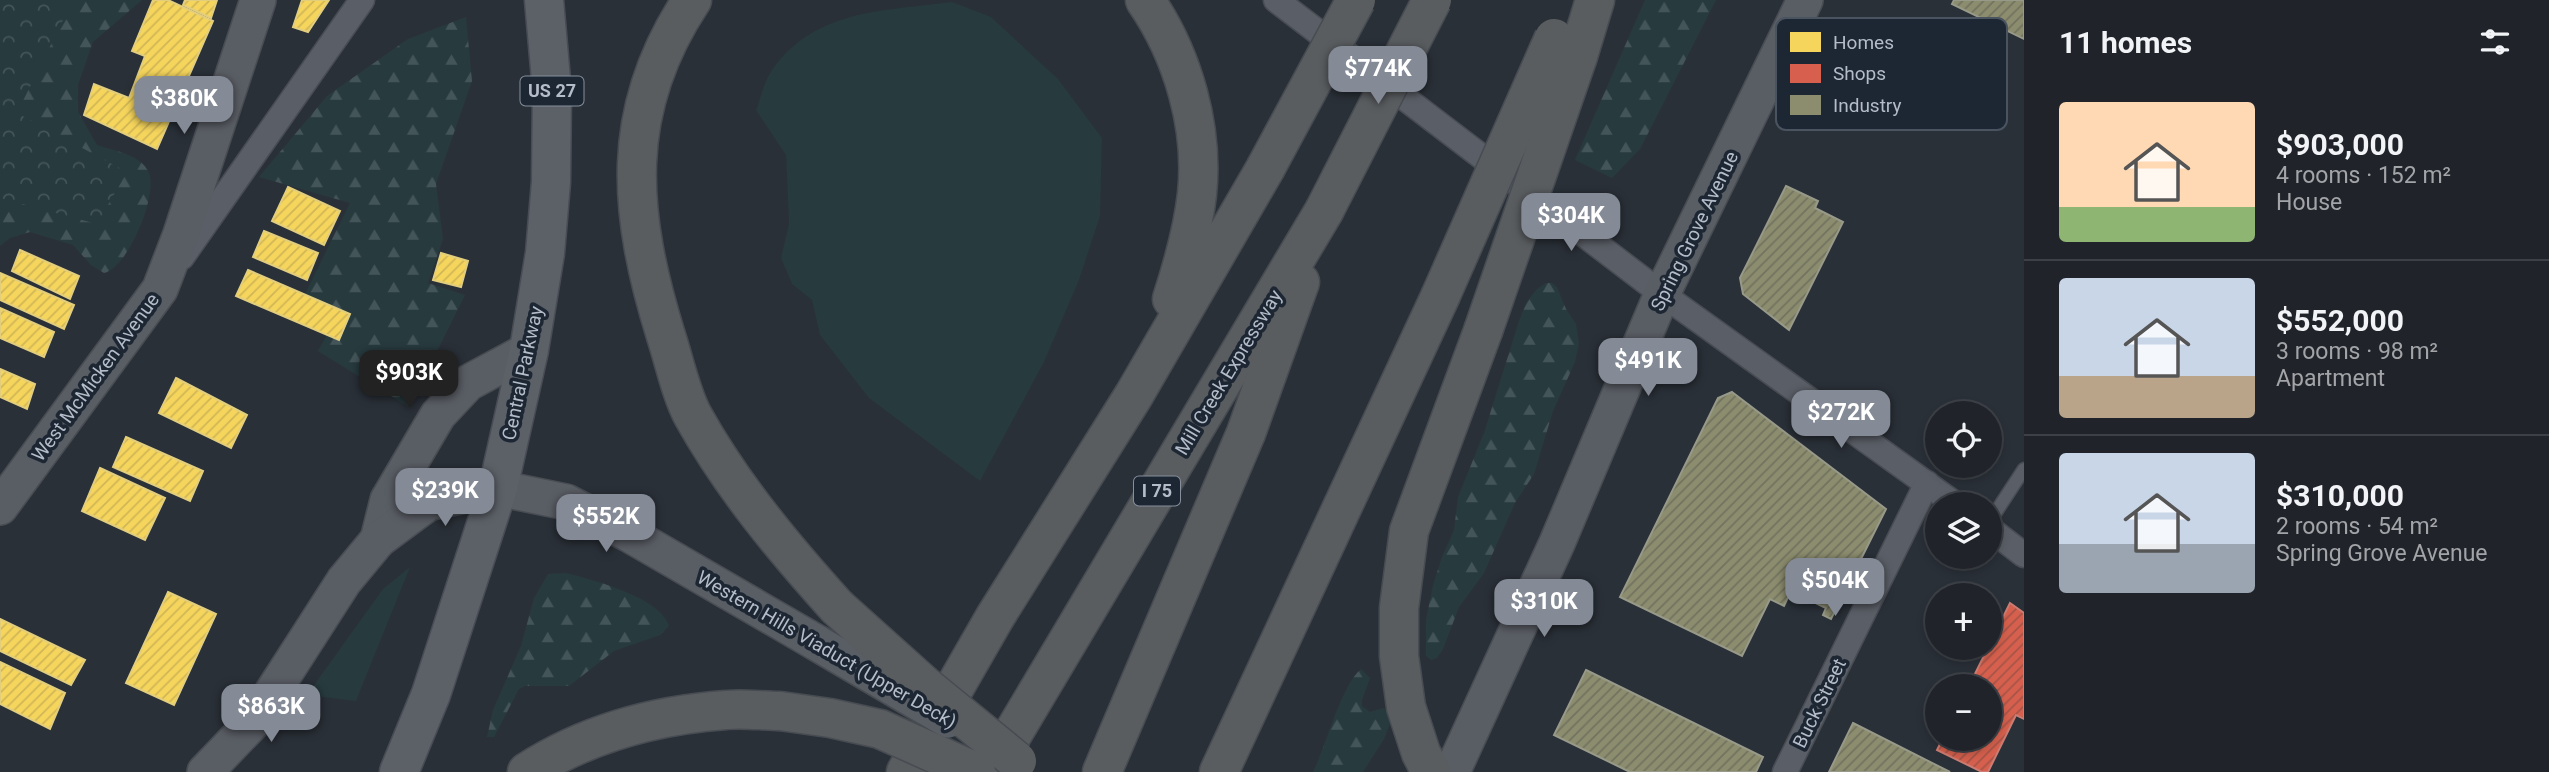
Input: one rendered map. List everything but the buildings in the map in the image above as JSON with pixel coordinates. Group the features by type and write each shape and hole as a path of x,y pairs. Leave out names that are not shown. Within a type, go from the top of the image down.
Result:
{"highway":[{"path":"692,0 671,33 656,66 642,112 637,159 639,214 651,286 691,413 739,490 837,607 1015,768"},
{"path":"1134,395 1168,315 1188,249 1197,192 1196,137 1186,88 1170,40 1145,0"},
{"path":"906,772 995,617 1134,395 1265,169 1356,0"},
{"name":"Mill Creek Expressway","path":"1015,768 1324,211 1432,0"},
{"path":"1431,772 1421,753 1406,707 1399,656 1399,608 1409,531 1483,331 1566,47 1571,0"},
{"path":"1219,772 1440,297 1566,47 1595,0"},
{"path":"1102,772 1246,433 1324,211"},
{"path":"527,772 607,732 664,719 727,710 780,711 880,729 976,772"}],"main road":[{"name":"West McMicken Avenue","path":"0,507 160,289 181,234 258,0"},
{"name":"Central Parkway","path":"399,772 431,694 498,488 528,350 545,253 551,182 552,91 544,0"},
{"name":"Spring Grove Avenue","path":"1796,18 1805,0"},
{"name":"Spring Grove Avenue","path":"1452,772 1557,542 1662,294 1776,60"},
{"path":"378,540 388,500 438,415 468,383 528,350"},
{"path":"205,772 254,721 344,581 378,540 428,503 498,488"},
{"name":"Western Hills Viaduct (Upper Deck)","path":"498,488 566,502 629,534 817,643 1015,768"}],"street":[{"path":"160,289 362,0"},
{"path":"1276,0 1662,294 1938,492"},
{"name":"Buck Street","path":"1784,772 1927,484"},
{"path":"2002,538 2024,555"}],"lane":[{"path":"2002,503 2024,469"}],"green space":[{"path":"0,0 142,0 93,42 78,85 78,112 97,145 140,161 149,173 151,183 145,213 131,245 113,268 104,273 91,265 73,245 30,232 10,238 0,246"},
{"path":"0,0 73,0 17,113 127,172 97,224 0,198"},
{"path":"1645,0 1716,0 1640,149 1612,178 1575,160"},
{"path":"952,2 991,17 1058,79 1102,138 1100,216 1079,280 1044,362 980,481 869,398 820,335 812,300 792,284 781,258 789,224 786,155 756,110 772,70 789,50 809,35 853,16"},
{"path":"466,17 472,81 436,184 443,239 428,283 465,295 409,407 318,351 327,335 339,339 350,314 305,294 350,203 259,177 327,96 408,39"},
{"path":"1546,283 1557,287 1576,324 1579,343 1575,362 1553,411 1534,474 1515,503 1484,573 1459,607 1443,649 1437,658 1431,660 1426,656 1426,620 1433,585 1454,530 1458,497 1484,433 1526,303 1537,289"},
{"path":"410,567 356,701 307,695 383,589"},
{"path":"566,573 640,598 653,606 669,626 660,635 614,651 569,686 525,686 519,689 494,737 487,737 493,710 521,646 534,598 548,574"},
{"path":"1361,669 1370,678 1362,706 1370,712 1384,708 1391,721 1384,739 1363,772 1313,772 1340,702"}]}
